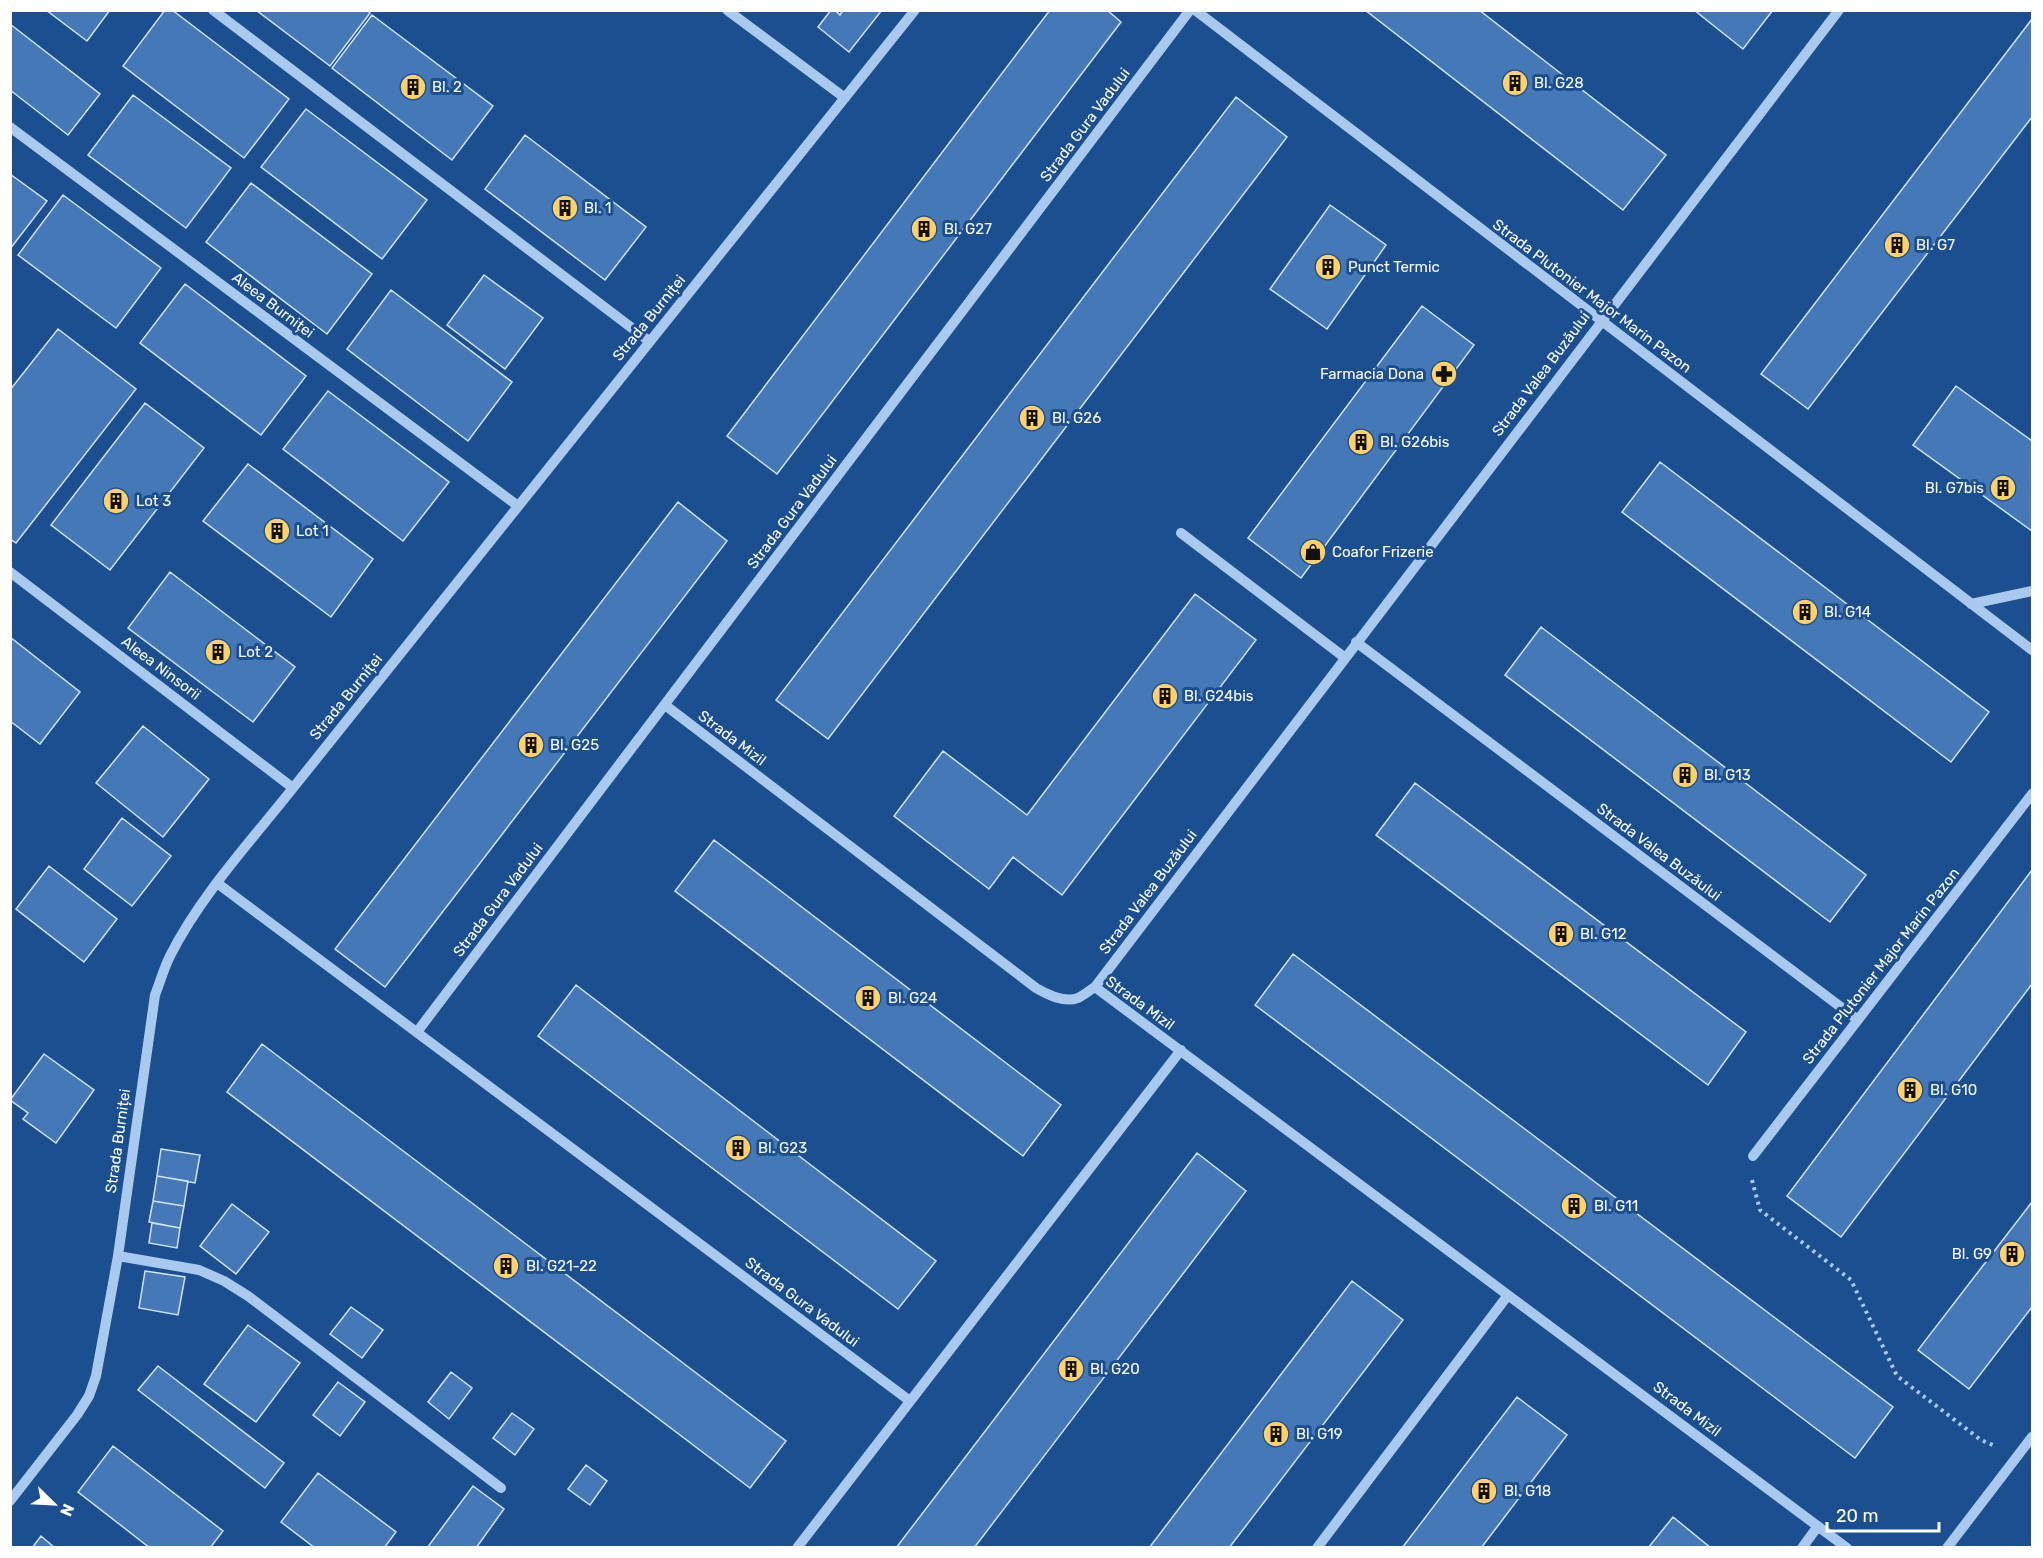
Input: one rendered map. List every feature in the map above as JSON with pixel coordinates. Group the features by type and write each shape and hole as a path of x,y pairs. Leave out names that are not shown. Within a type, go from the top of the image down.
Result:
{"street":[{"path":"213,10 649,342"},
{"path":"727,10 844,98"},
{"name":"Strada Burniței","path":"10,1501 77,1415 89,1396 96,1376 118,1256 155,995 170,957 187,926 293,788 915,10"},
{"name":"Strada Plutonier Major Marin Pazon","path":"1192,10 2032,650"},
{"name":"Strada Gura Vadului","path":"417,1032 1192,10"},
{"name":"Strada Valea Buzăului","path":"1095,987 1344,657 1839,10"},
{"name":"Aleea Burniței","path":"10,127 518,506"},
{"path":"1181,533 1344,657"},
{"name":"Aleea Ninsorii","path":"10,572 293,788"},
{"path":"1971,604 2032,591"},
{"name":"Strada Valea Buzăului","path":"1356,642 1858,1020"},
{"name":"Strada Mizil","path":"664,705 1036,988 1049,996 1065,999 1077,998 1095,987 1847,1548"},
{"name":"Strada Plutonier Major Marin Pazon","path":"1753,1156 2032,794"},
{"name":"Strada Gura Vadului","path":"218,884 910,1401"},
{"path":"797,1548 1181,1050"},
{"path":"118,1256 199,1270 224,1281 248,1296 501,1488"},
{"path":"1317,1548 1508,1295"},
{"path":"1947,1548 2032,1437"},
{"path":"1802,1548 1818,1526"}],"path":[{"path":"1753,1156 1751,1182 1760,1210 1851,1280 1897,1376 1981,1440 2017,1456"}],"building":[{"path":"46,10 110,10 87,41"},
{"path":"165,10 172,10 289,99 244,158 123,66"},
{"path":"256,10 367,10 370,13 330,66"},
{"path":"831,10 835,10 840,15 843,10 882,10 849,52 818,27"},
{"name":"Bl. G27","path":"1050,10 1107,10 1121,22 777,474 727,436"},
{"name":"Bl. G28","path":"1365,10 1479,10 1666,155 1623,210"},
{"path":"1694,10 1773,10 1743,49"},
{"name":"Bl. 2","path":"372,15 493,106 452,160 332,68"},
{"name":"Bl. G7","path":"2032,19 2032,117 1808,409 1761,374"},
{"path":"10,24 100,94 68,135 10,90"},
{"path":"133,95 231,168 186,228 88,155"},
{"name":"Bl. G26","path":"1236,97 1287,137 828,739 776,700"},
{"path":"306,109 427,200 382,259 261,167"},
{"name":"Bl. 1","path":"525,135 646,227 605,280 485,189"},
{"path":"10,174 47,201 10,249"},
{"path":"251,183 372,274 327,334 206,242"},
{"path":"63,195 161,268 116,328 18,255"},
{"name":"Punct Termic","path":"1330,205 1386,245 1327,329 1270,289"},
{"path":"484,275 543,318 505,369 447,325"},
{"path":"185,284 306,376 261,435 140,343"},
{"path":"391,290 512,382 468,441 347,349"},
{"name":"Bl. G26bis","path":"1422,306 1474,345 1301,578 1248,538"},
{"path":"58,329 136,389 16,543 10,539 10,390"},
{"name":"Bl. G7bis","path":"1956,386 2032,441 2032,531 1913,445"},
{"path":"328,391 449,482 403,541 283,449"},
{"name":"Lot 3","path":"145,403 204,448 110,570 51,525"},
{"name":"Bl. G14","path":"1660,462 1989,712 1951,762 1622,512"},
{"name":"Lot 1","path":"248,464 373,559 331,617 203,521"},
{"name":"Bl. G25","path":"678,502 727,541 385,987 335,949"},
{"name":"Lot 2","path":"170,572 295,667 253,722 128,628"},
{"name":"Bl. G24bis","path":"1195,594 1256,640 1062,895 1013,857 989,889 894,816 943,751 1027,815"},
{"name":"Bl. G13","path":"1541,627 1866,875 1830,922 1505,675"},
{"path":"10,637 80,692 40,744 10,721"},
{"path":"143,726 209,779 163,837 96,783"},
{"name":"Bl. G12","path":"1415,783 1746,1032 1708,1085 1376,835"},
{"path":"122,818 171,856 132,906 84,869"},
{"name":"Bl. G24","path":"714,840 1061,1105 1023,1156 675,891"},
{"path":"49,866 117,919 84,962 16,909"},
{"name":"Bl. G10","path":"2032,870 2032,984 1841,1237 1787,1196"},
{"name":"Bl. G11","path":"1293,954 1893,1407 1855,1458 1255,1005"},
{"name":"Bl. G23","path":"576,985 936,1261 898,1309 538,1036"},
{"name":"Bl. G21-22","path":"262,1044 786,1441 750,1488 227,1092"},
{"path":"44,1054 94,1090 56,1143 23,1119 28,1113 10,1100"},
{"path":"161,1149 200,1155 195,1183 157,1176"},
{"name":"Bl. G20","path":"1197,1153 1246,1191 974,1548 896,1548"},
{"path":"157,1176 188,1181 184,1206 153,1201"},
{"path":"153,1201 184,1206 180,1228 149,1222"},
{"name":"Bl. G9","path":"2032,1202 2032,1307 1969,1389 1918,1350"},
{"path":"232,1204 269,1232 236,1274 200,1246"},
{"path":"152,1223 180,1228 177,1248 149,1243"},
{"path":"145,1271 185,1277 178,1315 139,1308"},
{"name":"Bl. G19","path":"1352,1281 1403,1320 1229,1548 1149,1548"},
{"path":"351,1307 383,1330 362,1358 330,1334"},
{"path":"248,1325 300,1363 256,1422 204,1384"},
{"path":"158,1366 284,1463 265,1488 138,1390"},
{"path":"451,1372 472,1388 449,1419 428,1402"},
{"path":"338,1382 365,1402 340,1436 313,1415"},
{"name":"Bl. G18","path":"1517,1397 1567,1435 1481,1548 1402,1548"},
{"path":"512,1413 534,1429 515,1455 493,1438"},
{"path":"113,1446 223,1531 210,1548 150,1548 78,1492"},
{"path":"586,1465 607,1481 590,1505 568,1489"},
{"path":"318,1473 396,1532 384,1548 315,1548 281,1522"},
{"path":"473,1486 504,1509 476,1548 427,1548"},
{"path":"1673,1517 1711,1548 1648,1548"},
{"path":"41,1536 55,1548 32,1548"}],"place":[{"name":"Bl. G28","path":"1515,83"},
{"name":"Bl. 2","path":"413,87"},
{"name":"Bl. 1","path":"565,208"},
{"name":"Bl. G27","path":"924,229"},
{"name":"Bl. G7","path":"1897,245"},
{"name":"Punct Termic","path":"1328,267"},
{"name":"Farmacia Dona","path":"1444,374"},
{"name":"Bl. G26","path":"1032,418"},
{"name":"Bl. G26bis","path":"1361,442"},
{"name":"Bl. G7bis","path":"2003,488"},
{"name":"Lot 3","path":"116,501"},
{"name":"Lot 1","path":"277,531"},
{"name":"Coafor Frizerie","path":"1313,552"},
{"name":"Bl. G14","path":"1805,612"},
{"name":"Lot 2","path":"218,652"},
{"name":"Bl. G24bis","path":"1165,696"},
{"name":"Bl. G25","path":"531,745"},
{"name":"Bl. G13","path":"1685,775"},
{"name":"Bl. G12","path":"1561,934"},
{"name":"Bl. G24","path":"868,998"},
{"name":"Bl. G10","path":"1910,1090"},
{"name":"Bl. G23","path":"738,1148"},
{"name":"Bl. G11","path":"1574,1206"},
{"name":"Bl. G9","path":"2012,1254"},
{"name":"Bl. G21-22","path":"506,1266"},
{"name":"Bl. G20","path":"1071,1369"},
{"name":"Bl. G19","path":"1276,1434"},
{"name":"Bl. G18","path":"1484,1491"}]}
